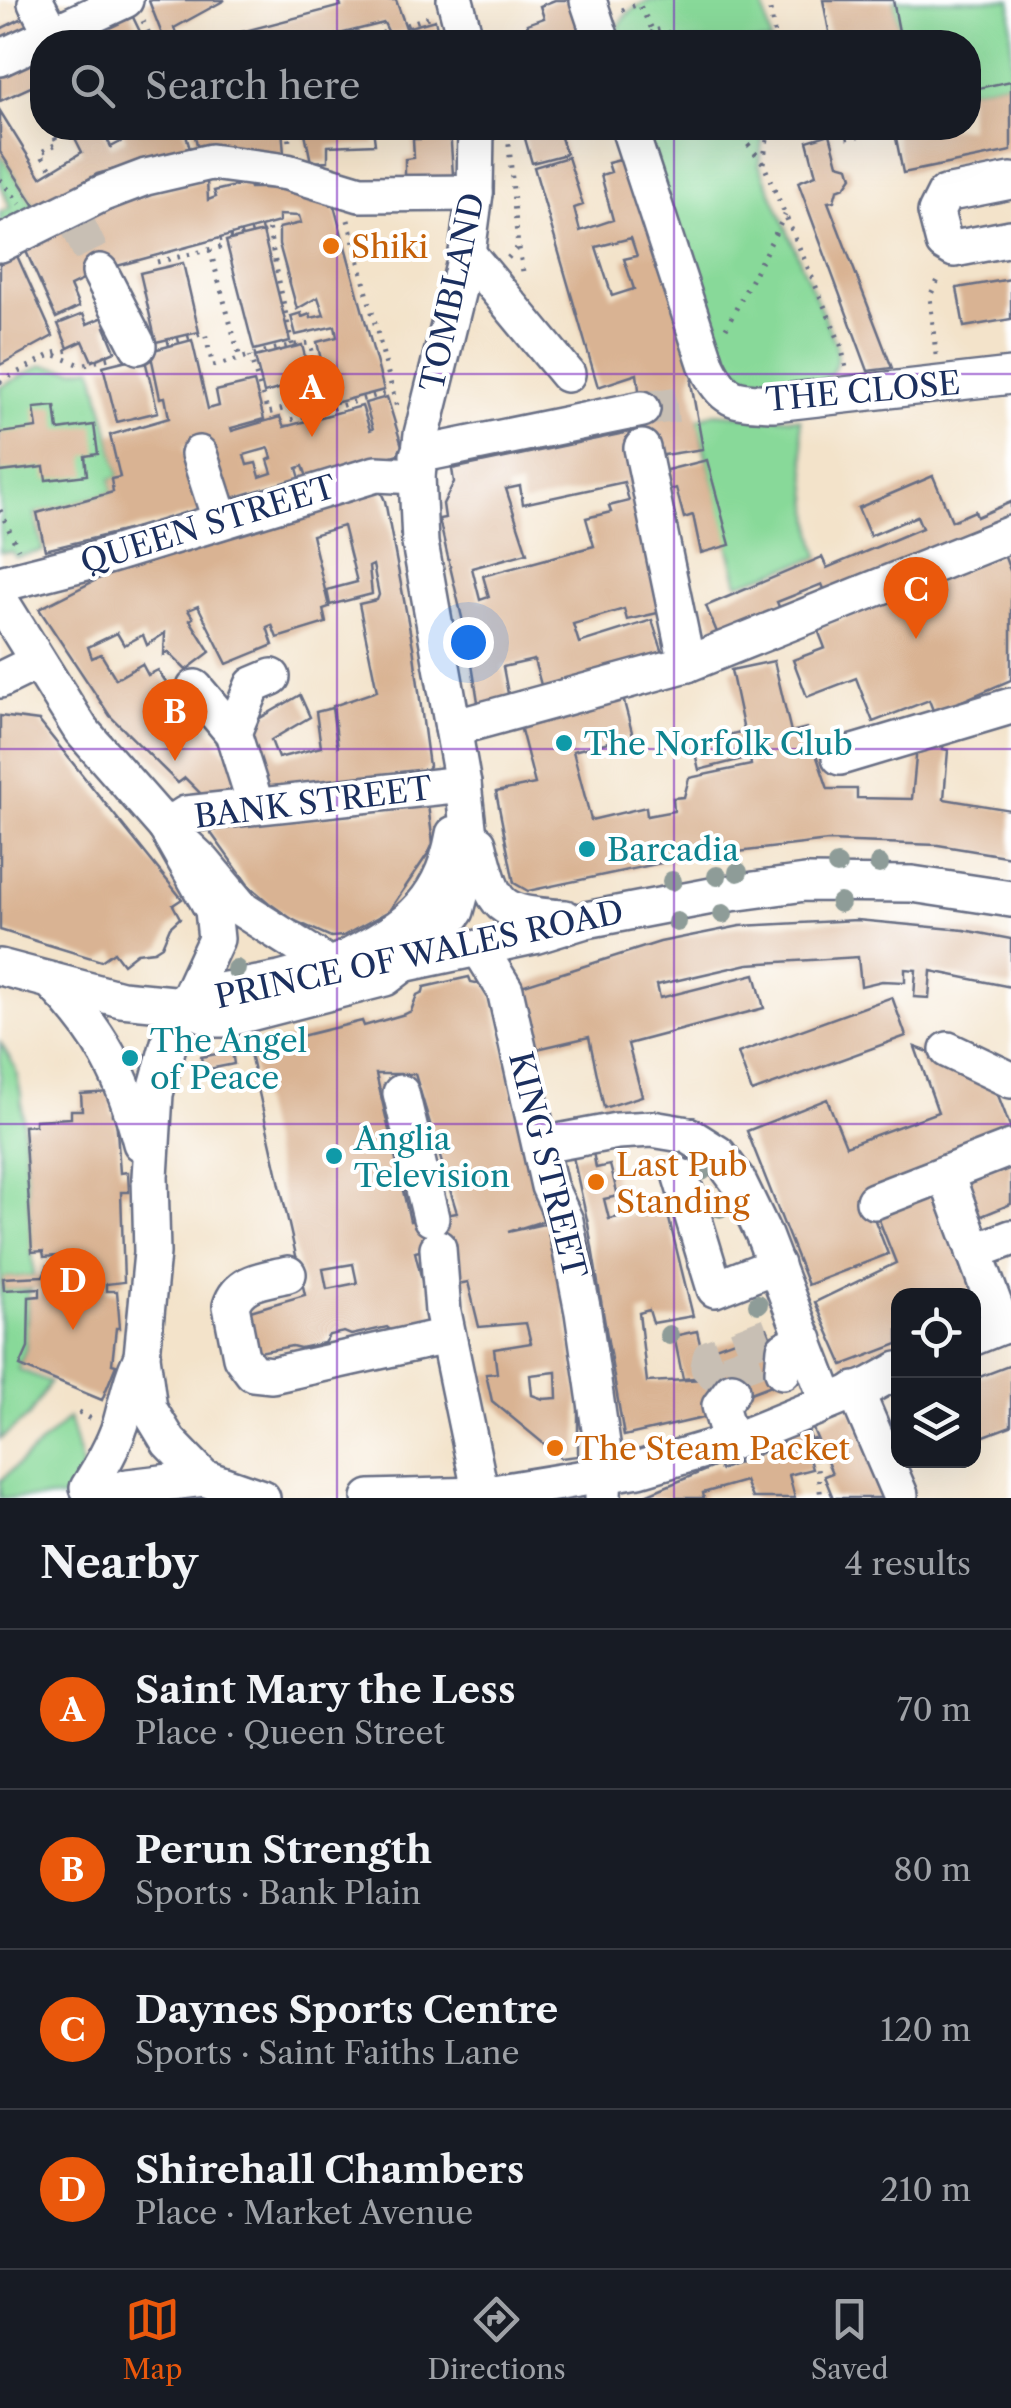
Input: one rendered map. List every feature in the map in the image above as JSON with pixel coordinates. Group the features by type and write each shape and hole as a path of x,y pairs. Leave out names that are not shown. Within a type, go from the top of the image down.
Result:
{"street":[{"path":"64,30 125,0"},
{"path":"455,0 463,30"},
{"path":"36,3 51,30"},
{"path":"0,58 30,45"},
{"name":"TOMBLAND","path":"463,784 420,542 417,466 466,253 475,193 476,140"},
{"path":"634,140 706,386"},
{"path":"0,244 72,215 146,177 212,162 287,172 360,194 475,193"},
{"path":"1011,181 945,194 936,212 944,243 954,249 1011,238"},
{"path":"466,253 567,374"},
{"path":"100,272 138,346"},
{"name":"THE CLOSE","path":"706,386 740,402 757,402 1011,376"},
{"path":"417,466 591,420 638,425 687,664"},
{"path":"199,454 220,519"},
{"name":"QUEEN STREET","path":"0,584 94,560 376,474 417,466"},
{"path":"453,728 687,664 1011,534"},
{"path":"0,600 81,730 166,827 203,862 243,910 331,966 408,923 428,899 444,872 452,847 463,784"},
{"path":"0,680 37,662"},
{"path":"233,733 254,685 272,677"},
{"path":"195,688 233,733 256,806"},
{"path":"840,757 1011,706"},
{"path":"272,930 283,956 272,996 384,978 404,964 431,943 456,912 470,844 463,784"},
{"path":"463,784 487,884 496,900 523,915 586,920"},
{"name":"BANK STREET","path":"166,827 186,814 463,784"},
{"path":"166,827 205,892 214,910 216,927 213,949 184,1006 162,1062 155,1094 150,1178 152,1253 142,1356 149,1408 169,1442 204,1478"},
{"name":"PRINCE OF WALES ROAD","path":"184,1006 215,992 272,996 331,966 404,964 534,936 586,920 717,895 817,883 912,884 1011,899"},
{"name":"KING STREET","path":"484,956 505,990 549,1186 565,1220 604,1457 602,1488"},
{"path":"0,967 121,999 184,1006"},
{"path":"51,981 80,1011 108,1053 132,1108 150,1178"},
{"path":"948,1050 1011,1080"},
{"path":"401,1093 435,1233 448,1336 478,1497"},
{"path":"542,1145 636,1129 669,1130 704,1143 718,1154 738,1181 776,1265 784,1349 851,1392 904,1477"},
{"path":"874,1201 1011,1148"},
{"path":"946,1175 974,1252 995,1328"},
{"path":"681,1177 715,1289 776,1265"},
{"path":"974,1252 1011,1238"},
{"path":"288,1274 244,1286 233,1298 231,1306 241,1357 254,1374 272,1375 448,1336"},
{"path":"94,1493 142,1356"},
{"path":"723,1392 731,1442"},
{"path":"370,1498 478,1497 602,1488 731,1442 851,1392"},
{"path":"94,1493 204,1478 262,1498"}],"path":[{"path":"768,0 774,30"},
{"path":"595,20 640,4 652,30"},
{"path":"52,170 40,153 58,143 56,140"},
{"path":"744,140 762,163 841,345 851,394"},
{"path":"762,163 767,140"},
{"path":"338,188 353,232 400,421"},
{"path":"706,386 785,215"},
{"path":"157,262 221,247 219,238 268,227 292,345 310,343 324,398 268,414 250,356"},
{"path":"938,384 930,296 954,249"},
{"path":"210,250 240,359"},
{"path":"52,354 69,350"},
{"path":"0,382 30,366"},
{"path":"287,426 287,422 392,391"},
{"path":"0,510 22,556"},
{"path":"822,1498 815,1443 851,1392"},
{"path":"79,1412 96,1422"}],"green space":[{"path":"652,0 762,0 768,30 618,30 626,15"},
{"path":"893,0 1011,0 1011,81 981,87 981,30 899,30"},
{"path":"644,140 762,140 759,164 836,345 836,364 830,375 808,385 760,381 722,367"},
{"path":"0,153 35,206 0,226 0,212 10,208 0,181"},
{"path":"43,365 74,370 93,367 120,477 111,479 113,492 35,514 43,551 16,557 12,552 0,552 0,387"},
{"path":"713,413 800,419 819,557 738,584 697,420"},
{"path":"0,1042 15,1067 21,1094 34,1276 4,1278 4,1290 32,1289 28,1293 26,1348 18,1369 50,1382 29,1416 0,1439"},
{"path":"69,1418 91,1498 0,1498 0,1481"}],"building":[{"path":"225,0 175,30 160,30 149,1"},
{"path":"339,0 396,0 406,28 435,20 438,30 388,30 384,23 356,30 249,30 341,6"},
{"path":"555,0 574,0 584,30 529,30 527,24 544,18 540,6"},
{"path":"823,0 893,0 899,30 829,30"},
{"path":"129,9 139,30 86,30"},
{"path":"31,14 39,29 30,30 0,48 0,29"},
{"path":"30,57 30,87 0,101 0,71"},
{"path":"1011,81 1011,151 903,173 896,140 981,140 981,87"},
{"path":"0,111 41,177 82,152 76,140 108,140 111,147 124,140 187,140 190,149 97,174 37,209 0,152"},
{"path":"196,140 283,140 284,154 199,153"},
{"path":"306,140 374,140 375,144 328,146 328,161 311,162"},
{"path":"413,140 451,140 453,175 447,183 405,184 405,159 414,158"},
{"path":"525,140 562,140 566,154 532,163"},
{"path":"832,140 838,164 849,167 852,177 837,190 834,201 828,202 892,368 868,371 798,182 816,175 807,141"},
{"path":"568,157 583,205 574,208 580,231 613,220 601,175 611,172 608,163 632,157 695,365 691,383 703,449 650,457 662,612 627,620 624,609 573,624 579,643 652,620 665,659 543,692 534,660 503,667 509,699 480,714 439,519 445,518 443,504 454,482 452,469 644,429 637,374 598,387 534,167","holes":["631,238 637,256 624,259 634,289 612,296 596,247","624,482 629,501 609,506 611,512 586,518 594,546 483,576 489,597 480,600 472,568 527,553 506,489 520,486 523,504"]},
{"path":"207,180 208,200 216,197 214,191 248,183 250,188 279,188 333,202 384,390 331,404 317,342 337,337 335,326 296,335 291,316 324,315 318,297 297,309 279,244 279,228 301,223 299,216 279,215 279,222 106,269 70,286 79,307 56,318 25,249 107,204"},
{"path":"263,232 290,341 254,350 226,241"},
{"path":"14,249 53,336 0,365 0,257"},
{"path":"183,263 199,332 156,342 140,273"},
{"path":"1011,279 1011,319 964,327 957,288"},
{"path":"83,314 87,324 106,316 109,324 105,327 115,351 92,361 83,341 68,348 58,324"},
{"path":"192,340 208,409 219,406 216,391 254,382 264,419 231,428 232,431 280,417 284,427 362,406 370,430 373,429 365,403 387,397 402,446 398,454 309,482 303,466 297,468 301,482 226,506 196,444 183,447 206,511 45,550 37,513 113,492 111,479 120,477 110,435 169,418 165,397 160,398 150,351","holes":["269,448 272,458 268,460 272,473 260,477 256,463 247,465 244,455"]},
{"path":"302,345 311,380 264,393 255,357"},
{"path":"144,356 158,412 117,422 103,366"},
{"path":"55,406 58,430 94,425 98,454 85,456 87,475 46,480 44,467 0,472 0,433 37,428 34,408"},
{"path":"707,460 730,545 701,553 693,515 684,518 676,488 669,490 663,471"},
{"path":"933,476 952,521 975,511 977,517 1011,502 1011,525 829,601 822,584 777,602 783,616 721,642 706,606 822,557 827,568 922,528 917,516 870,536 858,508"},
{"path":"380,490 413,647 429,766 423,774 264,792 243,728 300,695 310,717 271,740 278,758 321,747 316,712 332,708 338,748 333,706 377,691 359,604 377,600 379,595 373,565 369,567 372,594 330,605 327,590 357,582 343,526 312,535 329,607 323,609 326,623 277,638 272,625 267,627 273,645 227,664 198,606 188,610 193,618 190,620 210,652 186,670 168,652 164,655 165,633 147,645 143,635 124,645 117,633 88,647 92,658 101,654 116,679 142,664 148,675 158,670 168,685 163,688 220,739 216,743 234,759 237,791 203,796 185,778 178,783 110,716 39,609 116,570"},
{"path":"1003,552 1011,573 1011,680 934,713 929,700 873,722 856,678 807,697 793,660 825,648 818,630"},
{"path":"774,661 791,732 807,728 828,789 857,789 857,798 912,799 917,747 943,739 943,749 948,750 944,799 1011,810 1011,857 938,845 828,841 680,859 528,891 514,883 496,792 535,784 519,722 622,694 633,736 573,751 591,820 646,807 647,816 674,811 673,798 684,797 689,778 751,765 750,757 699,770 693,744 744,731 731,670"},
{"path":"0,716 39,721 182,899 173,905 180,918 170,927 162,946 137,953 123,964 114,952 101,961 0,930"},
{"path":"428,805 433,844 429,852 389,911 343,936 331,937 293,920 269,903 249,886 211,833 213,828"},
{"path":"857,920 964,930 1011,939 1011,987 931,971 929,998 914,997 916,970 905,969 905,982 882,981 861,986 858,957 748,964 657,985 660,998 755,974 764,1008 628,1044 642,1096 604,1108 589,1037 533,1050 521,986 660,942 740,926"},
{"path":"469,977 471,982 486,985 491,992 543,1221 508,1232 548,1223 560,1271 578,1396 578,1456 561,1458 492,1401 486,1374 497,1373 494,1349 531,1343 526,1323 479,1327 468,1282 458,1284 450,1244 415,1252 431,1317 424,1328 396,1335 387,1327 351,1335 344,1332 329,1335 324,1343 300,1348 259,1352 251,1345 247,1312 305,1295 249,1049 405,1014 411,1011 424,987","holes":["376,1074 415,1074 457,1213 410,1221","353,1264 357,1283 327,1289 323,1269","556,1372 557,1398 532,1395 530,1375"]},
{"path":"892,997 906,1036 752,1092 738,1053"},
{"path":"915,1047 990,1074 1011,1129 1011,1139 865,1195 888,1254 808,1285 747,1131 827,1099 846,1146 938,1112"},
{"path":"232,1051 234,1064 204,1070 201,1057"},
{"path":"110,1092 112,1115 116,1115 120,1173 128,1172 129,1192 121,1192 124,1282 106,1284 106,1291 117,1291 120,1328 116,1328 112,1364 116,1365 102,1400 20,1366 28,1348 29,1297 40,1296 40,1288 4,1290 3,1278 43,1276 48,1265 59,1269 65,1264 81,1263 81,1254 44,1257 43,1251 32,1252 24,1126 35,1125 35,1120 71,1118 71,1110 82,1110 81,1094"},
{"path":"593,1152 596,1168 610,1165 618,1196 604,1199 609,1219 666,1207 693,1316 653,1323 649,1310 639,1313 647,1382 706,1379 716,1415 624,1436 573,1157"},
{"path":"1011,1159 1011,1204 977,1218 961,1178"},
{"path":"939,1189 977,1288 891,1288 891,1347 843,1365 815,1302 896,1263 877,1215"},
{"path":"767,1328 787,1379 735,1399 726,1375 683,1379 674,1336 697,1331 706,1370 704,1351"},
{"path":"1011,1365 1011,1426 981,1437 981,1378"},
{"path":"852,1410 889,1498 833,1498 824,1476 832,1473 812,1427"},
{"path":"806,1426 812,1442 805,1445 812,1469 789,1475 795,1498 752,1498 745,1481 703,1493 704,1498 638,1498 718,1465 720,1470 783,1444 781,1438"}],"tunnel":[{"path":"76,221 100,272"},
{"path":"642,409 694,402"},
{"path":"769,1334 710,1357 708,1367 719,1378 716,1374 776,1352"}],"place":[{"name":"Shiki","path":"331,246"},
{"name":"Saint Mary the Less","path":"312,437"},
{"name":"Daynes Sports Centre","path":"916,639"},
{"name":"The Norfolk Club","path":"564,743"},
{"name":"Perun Strength","path":"175,761"},
{"name":"Barcadia","path":"587,849"},
{"name":"The Angel of Peace","path":"130,1058"},
{"name":"Anglia Television","path":"334,1156"},
{"name":"Last Pub Standing","path":"596,1182"},
{"name":"Shirehall Chambers","path":"73,1330"},
{"name":"The Steam Packet","path":"555,1448"}]}
